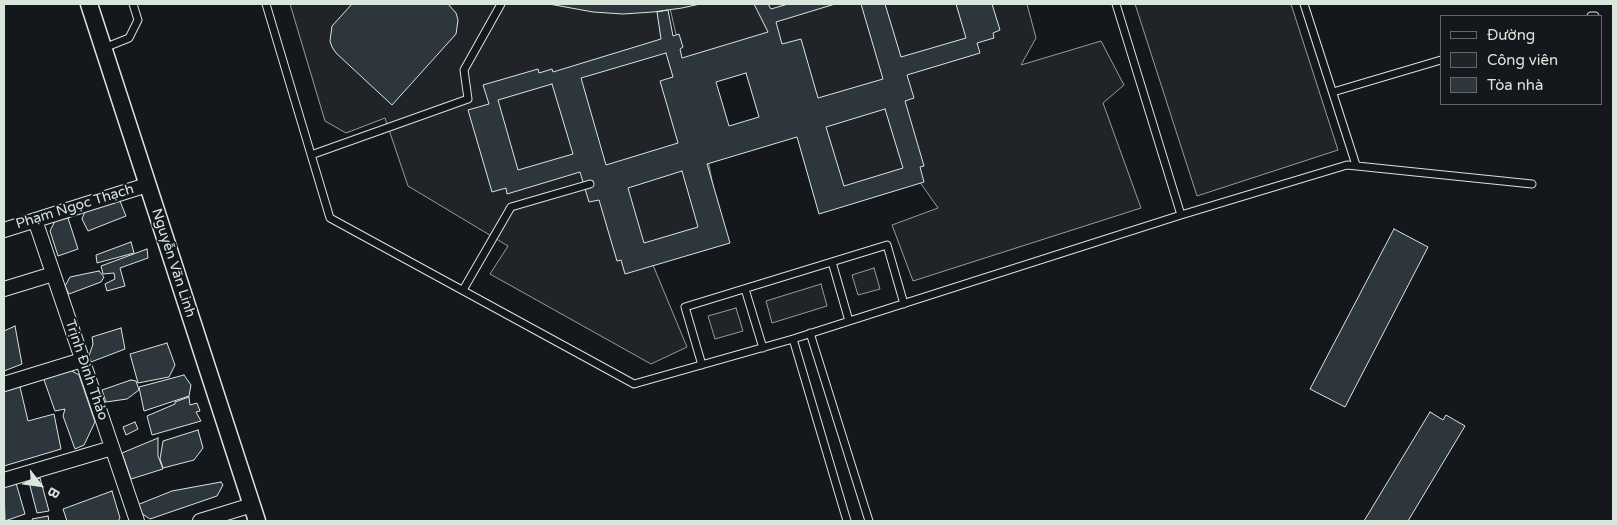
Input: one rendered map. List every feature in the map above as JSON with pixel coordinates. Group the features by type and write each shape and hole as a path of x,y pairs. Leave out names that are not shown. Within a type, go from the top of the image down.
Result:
{"street":[{"name":"Nguyễn Văn Linh","path":"89,4 258,521"},
{"name":"Phạm Ngọc Thạch","path":"4,230 147,185"},
{"name":"Trịnh Đình Thảo","path":"35,220 137,521"},
{"path":"4,289 53,274"},
{"path":"4,384 82,360"},
{"path":"4,480 112,448"},
{"path":"200,521 252,505"}],"lane":[{"path":"103,48 129,38 138,20 133,4"},
{"path":"266,4 330,218 634,384 810,334 1181,215 1346,165 1532,184"},
{"path":"311,155 468,99 464,70 501,4"},
{"path":"1116,4 1181,215"},
{"path":"1304,4 1356,165"},
{"path":"1332,92 1440,60"},
{"path":"463,290 510,207 590,184"},
{"path":"702,365 685,307 832,262 887,246 904,304"},
{"path":"832,262 849,321"},
{"path":"745,289 763,348"},
{"path":"810,334 869,521"},
{"path":"793,339 847,521"}],"green space":[{"path":"290,4 657,4 681,56 669,4 1027,4 1036,38 1021,65 1101,41 1124,85 1103,103 1141,208 913,281 892,225 938,208 917,178 837,205 763,59 683,58 691,76 722,230 648,253 687,347 651,364 490,274 508,246 408,186 385,118 346,133 325,121"},
{"path":"1135,4 1291,4 1338,150 1197,196"},
{"path":"874,268 880,289 858,295 852,275"},
{"path":"821,284 827,306 772,323 766,301"},
{"path":"736,308 743,331 715,339 708,316"}],"building":[{"path":"352,4 448,4 456,13 458,20 456,34 392,105 336,53 332,47 330,41 332,26"},
{"path":"549,4 700,4 653,12 623,14 593,12"},
{"path":"754,4 768,4 771,9 788,4 835,4 776,22 782,44 801,39 818,98 883,79 861,4 885,4 901,57 966,38 956,4 992,4 1000,30 993,33 994,38 977,43 980,53 907,75 914,98 905,101 924,166 920,167 924,182 819,214 797,137 707,164 730,243 625,274 621,260 617,261 599,200 589,202 580,172 507,194 506,188 492,192 468,110 489,104 483,85 538,69 539,73 552,69 553,72 661,39 657,12 668,10 673,36 679,34 683,47 680,49 682,58 768,32","holes":["666,53 673,77 660,81 678,143 606,165 581,78","746,73 759,117 729,126 716,82","552,84 573,154 518,170 498,100","885,109 903,168 844,186 826,127","682,171 698,227 644,243 628,188"]},
{"path":"120,201 126,216 88,231 82,219 87,206"},
{"path":"68,218 78,249 58,256 50,231 55,221"},
{"path":"1394,229 1428,247 1345,407 1310,389"},
{"path":"131,242 134,253 97,263 96,255"},
{"path":"147,249 148,258 120,268 125,286 107,291 105,284 115,279 114,273 103,274 101,266"},
{"path":"99,271 104,277 101,282 69,294 65,286 70,277"},
{"path":"15,326 22,364 4,371 4,331"},
{"path":"121,328 125,349 91,362 89,356 93,344 92,337"},
{"path":"167,343 175,365 169,377 138,383 130,354"},
{"path":"65,367 79,375 95,422 84,445 75,449 63,416 65,409 55,411 43,377"},
{"path":"184,375 191,385 189,396 144,411 139,387"},
{"path":"131,380 136,381 139,390 127,399 106,402 102,390"},
{"path":"20,387 28,421 54,414 61,449 4,466 4,391"},
{"path":"189,397 190,405 197,403 200,411 196,412 201,421 152,435 147,416"},
{"path":"1430,412 1443,420 1446,415 1465,426 1408,521 1364,521"},
{"path":"135,422 138,429 126,435 123,427"},
{"path":"198,430 203,448 194,460 163,468 160,459 163,441"},
{"path":"158,438 158,456 163,469 131,479 122,453"},
{"path":"40,478 49,511 37,513 29,482"},
{"path":"221,482 223,485 217,496 150,519 138,511 137,505 172,491"},
{"path":"16,483 25,514 5,521 4,487"},
{"path":"112,491 120,518 118,521 67,521 63,509"},
{"path":"48,516 49,521 33,521 32,519"}]}
